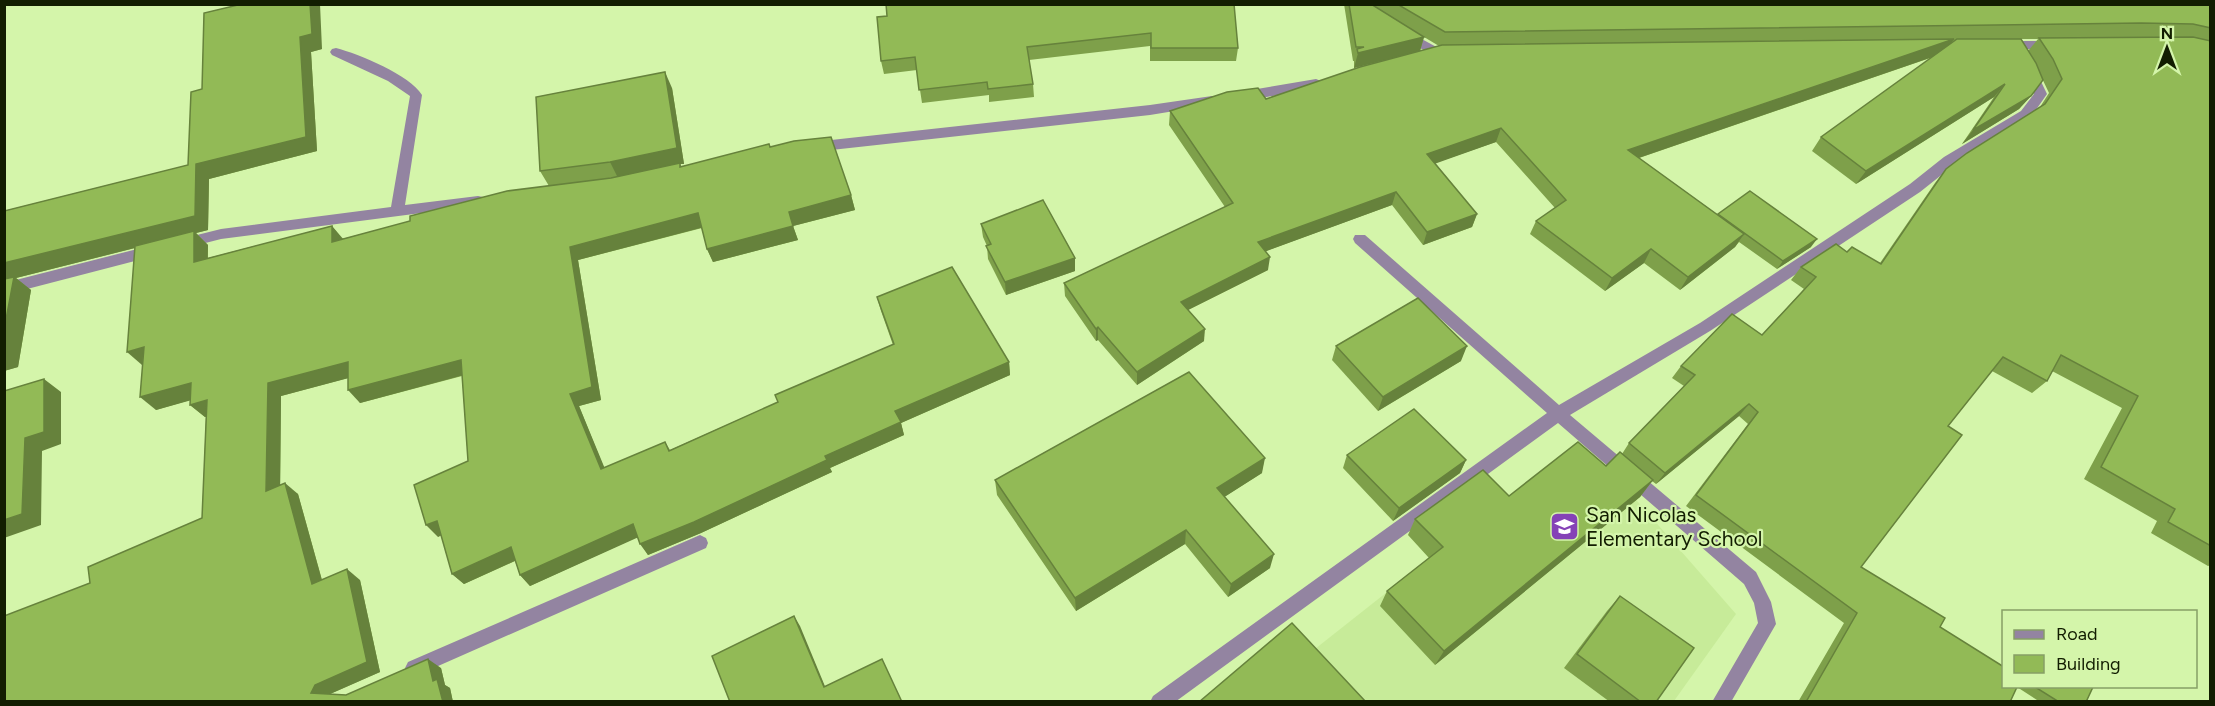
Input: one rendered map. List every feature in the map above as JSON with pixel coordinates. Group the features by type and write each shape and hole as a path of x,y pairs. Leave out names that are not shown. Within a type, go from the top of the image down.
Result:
{"street":[{"path":"1391,26 1444,53 1415,59"},
{"path":"1991,45 2071,44"},
{"path":"1159,702 1558,414 1705,327 1915,188 1949,161 2026,114 2041,94 2033,75 2014,45"},
{"path":"336,52 383,73 412,89 416,94 397,211"},
{"path":"803,147 1139,112 1302,88 1325,82"},
{"path":"4,289 221,234 494,199"},
{"path":"1360,238 1558,414 1750,578 1762,602 1767,624 1721,702"},
{"path":"401,674 700,543"}],"shaded area":[{"name":"San Nicolas Elementary School","path":"1582,438 1736,614 1674,701 1248,702"}],"building":[{"path":"242,4 310,4 312,34 300,37 306,137 196,164 195,216 4,263 4,211 188,165 191,92 202,89 204,13"},
{"path":"886,4 1234,4 1238,48 1151,48 1151,33 1027,47 1033,84 988,89 987,82 919,90 915,57 881,61 877,17 887,16"},
{"path":"1349,4 1371,4 1424,37 1358,53 1357,49 1364,47 1356,47"},
{"path":"1397,4 2211,4 2211,28 2193,24 2141,23 1445,32"},
{"path":"2193,37 2211,41 2211,546 2168,522 2175,509 2101,467 2138,396 2061,355 2047,381 2003,357 1948,426 1962,435 1861,567 1945,618 1940,627 2002,666 2002,688 2017,688 2010,702 1806,702 1857,613 1696,495 1758,412 1749,404 1665,473 1629,443 1695,375 1681,366 1732,314 1762,335 1816,277 1801,267 1836,244 1847,252 1852,247 1881,264 1946,169 1967,153 2045,104 2062,79 2053,59 2039,38"},
{"path":"1954,39 1628,150 1744,234 1688,277 1651,249 1612,278 1536,221 1566,200 1501,128 1427,154 1477,214 1427,232 1396,192 1258,242 1270,257 1181,302 1205,329 1137,372 1098,327 1096,329 1064,283 1233,203 1170,111 1227,92 1258,88 1266,99 1360,67 1442,45"},
{"path":"1957,39 2021,39 2036,63 2043,80 2031,96 1973,130 2005,84 1866,171 1821,137"},
{"path":"665,72 677,148 610,162 540,171 536,97"},
{"path":"831,137 851,195 789,212 793,226 707,249 698,213 570,247 592,387 570,394 601,469 665,442 669,451 778,402 775,395 894,344 877,297 952,267 1009,362 895,411 901,422 825,456 827,460 694,522 640,544 633,524 520,575 511,547 452,574 437,521 426,525 414,485 468,461 461,360 348,390 348,362 268,383 266,491 285,483 312,584 347,569 367,662 315,685 311,693 346,695 428,659 433,681 437,679 443,702 4,702 4,616 90,583 88,567 202,518 207,400 190,405 191,383 140,397 144,347 127,352 135,246 194,231 194,262 332,226 332,242 410,221 410,216 507,191 611,178 680,163 680,167 769,144 770,147 794,141"},
{"path":"1750,191 1817,239 1783,261 1718,214"},
{"path":"1043,200 1075,258 1005,282 986,246 991,244 981,224"},
{"path":"14,277 4,330 4,279"},
{"path":"1418,298 1467,346 1383,397 1336,346"},
{"path":"1189,372 1265,458 1217,488 1274,554 1231,584 1186,530 1075,598 995,480"},
{"path":"44,379 44,432 25,438 22,514 4,520 4,391"},
{"path":"1414,409 1466,460 1399,508 1347,455"},
{"path":"1578,442 1606,466 1620,452 1653,480 1444,651 1387,591 1443,547 1415,519 1483,470 1509,496"},
{"path":"1620,596 1694,648 1656,702 1641,702 1577,654"},
{"path":"794,616 824,687 882,659 902,702 730,702 712,656"},
{"path":"1292,623 1366,702 1199,702"},
{"path":"2037,688 2093,688 2086,702 2059,702"}],"place":[{"name":"San Nicolas Elementary School","path":"1565,526"}]}
